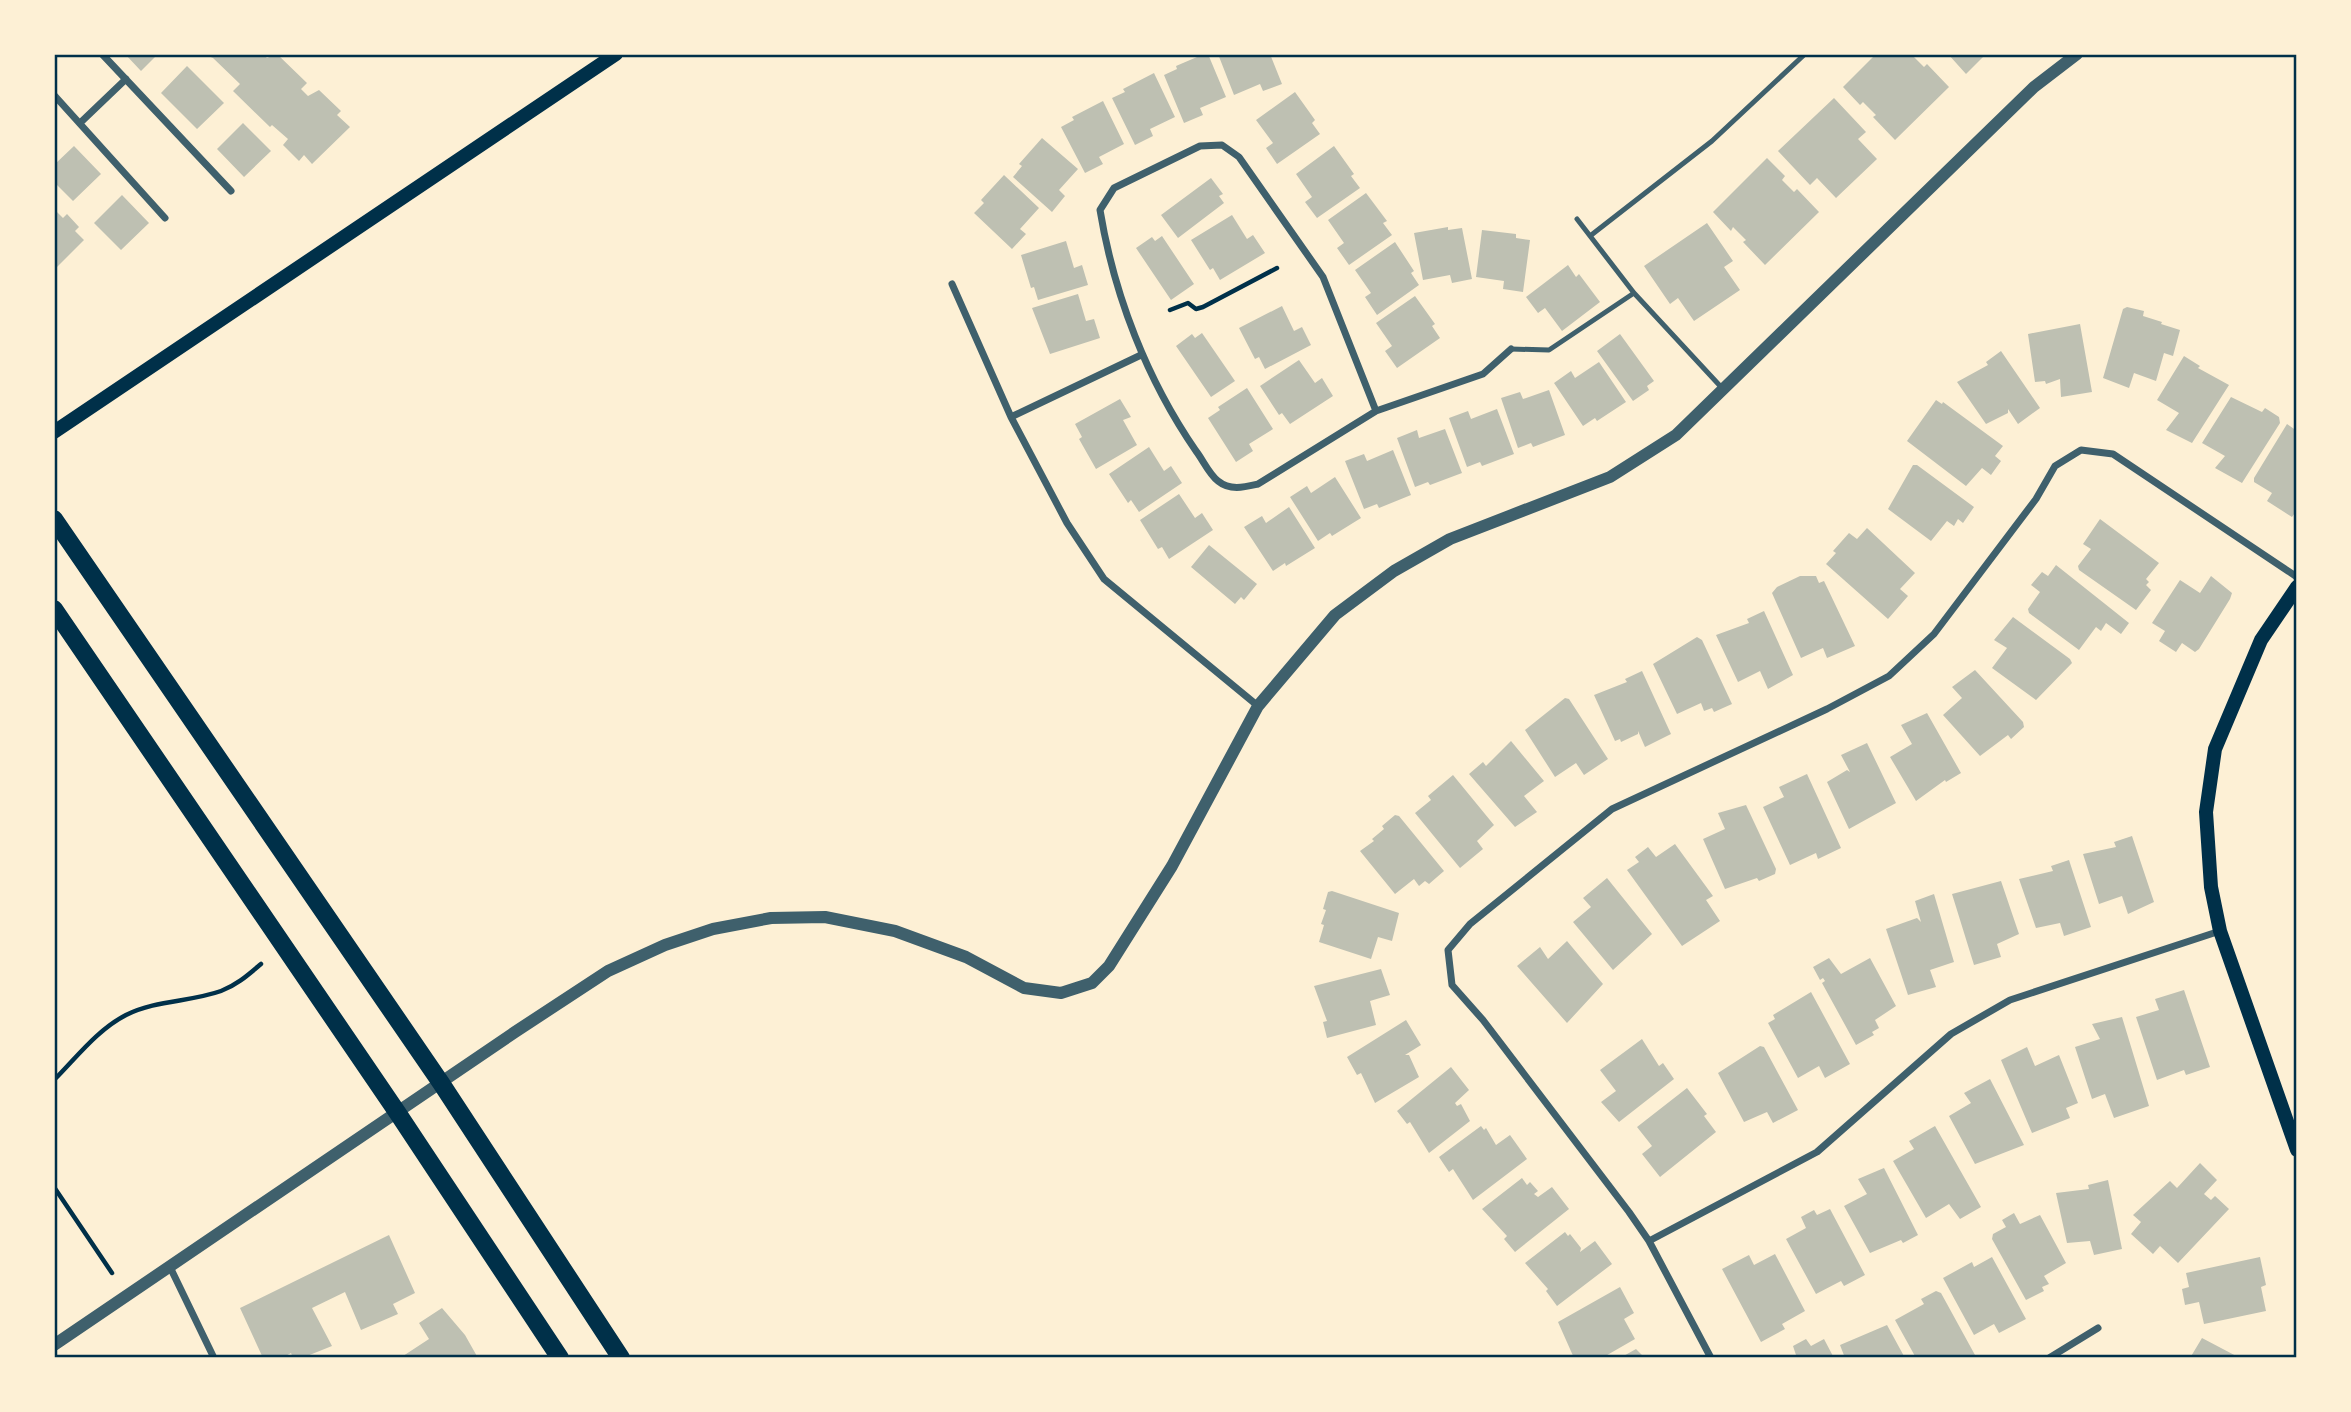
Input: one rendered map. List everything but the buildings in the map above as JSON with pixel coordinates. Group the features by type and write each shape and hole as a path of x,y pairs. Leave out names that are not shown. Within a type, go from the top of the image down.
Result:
{"main road":[{"path":"54,432 616,54"},
{"path":"54,519 441,1083 621,1358"},
{"path":"2297,587 2261,640 2216,749 2206,812 2211,887 2220,931 2297,1150"},
{"path":"54,609 397,1112 560,1358"}],"street":[{"path":"102,54 231,191"},
{"path":"54,1345 608,971 665,945 713,929 771,918 825,917 895,931 966,957 1024,988 1061,993 1092,983 1109,967 1172,866 1258,706 1335,615 1394,570 1450,539 1610,477 1676,435 2034,87 2077,54"},
{"path":"80,123 126,79"},
{"path":"54,95 165,218"},
{"path":"1376,411 1323,277 1239,157 1222,145 1200,146 1114,188 1100,210 1104,234 1141,355 1170,412 1218,482 1238,489 1258,484 1376,411 1483,374 1511,349"},
{"path":"952,284 1012,417 1066,523 1104,579 1258,706"},
{"path":"1012,417 1141,355"},
{"path":"1711,1358 1649,1241 1499,1041 1452,985 1448,950 1470,924 1612,809 1827,709 1889,676 1934,634 2036,499 2055,466 2081,450 2113,454 2297,577"},
{"path":"1649,1241 1817,1152 1951,1034 2010,1000 2220,931"},
{"path":"170,1267 214,1358"},
{"path":"2049,1358 2098,1328"}],"lane":[{"path":"1590,236 1712,141 1805,54"},
{"path":"1577,219 1634,293 1724,390"},
{"path":"1511,349 1549,350 1634,293"}],"path":[{"path":"1170,310 1188,303 1196,309 1203,307 1277,268"},
{"path":"54,1080 104,1028 129,1014 162,1003 218,992 238,983 261,964"},
{"path":"54,1187 112,1273"}]}
